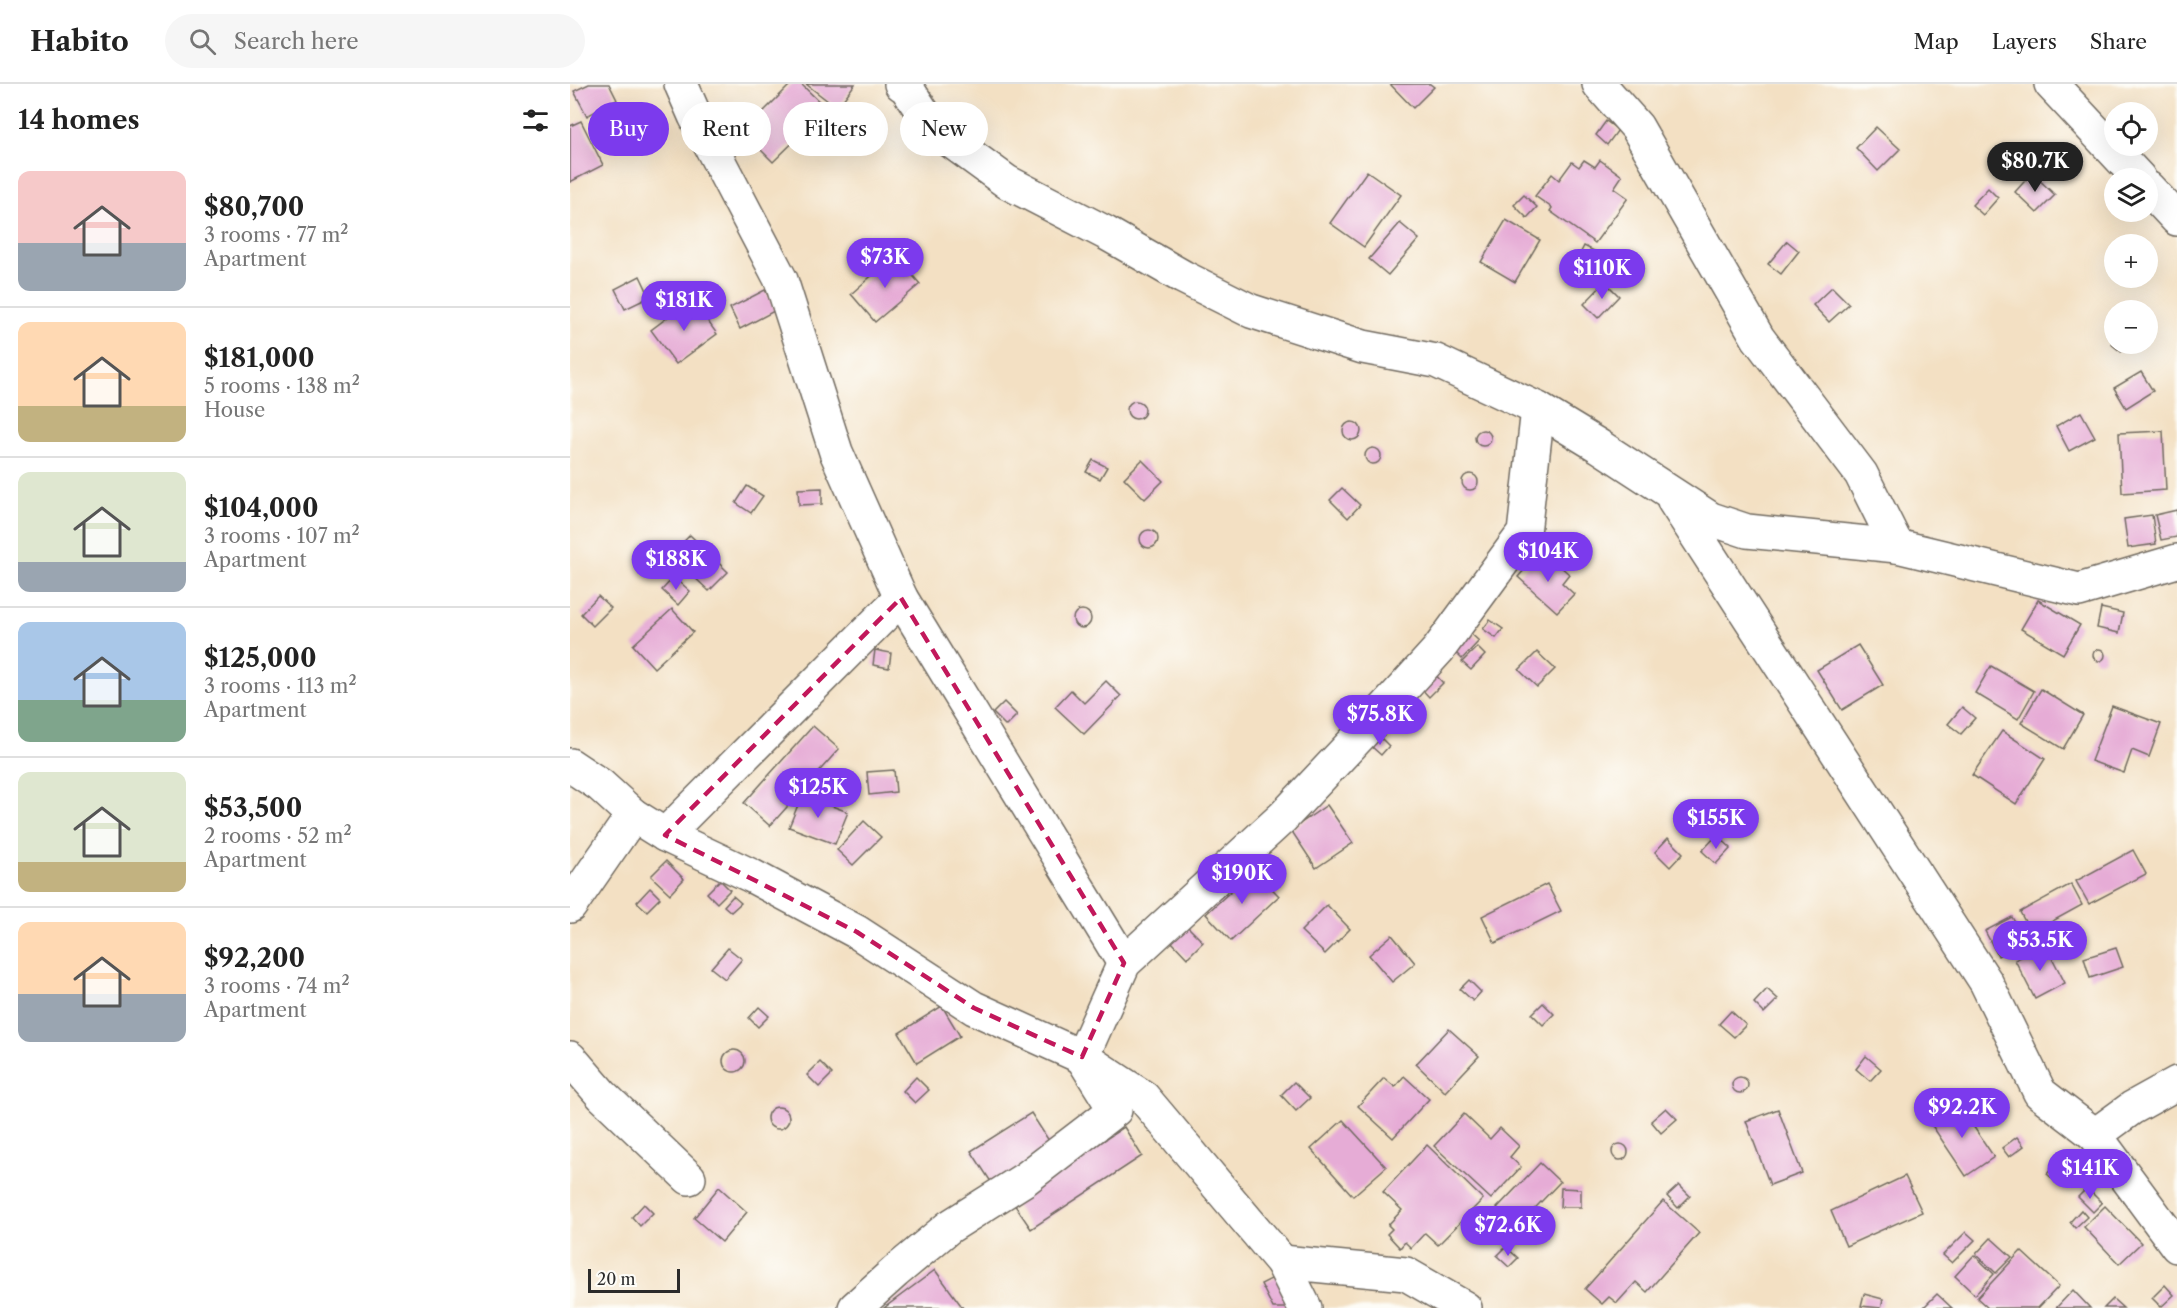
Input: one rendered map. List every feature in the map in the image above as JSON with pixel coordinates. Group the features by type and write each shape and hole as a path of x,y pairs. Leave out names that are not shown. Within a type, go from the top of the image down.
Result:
{"street":[{"path":"681,84 695,116 781,280 836,452 901,598 1124,963"},
{"path":"901,84 906,87 933,128 1007,182 1106,233 1183,277 1251,311 1363,347 1436,361 1538,409 1711,519 1747,531 1897,546 2079,590 2177,561"},
{"path":"1599,84 1637,127 1758,338 1861,474 1897,546"},
{"path":"2051,84 2130,168"},
{"path":"2158,199 2177,219"},
{"path":"1082,1057 1124,963 1283,817 1438,650 1524,534 1538,409"},
{"path":"1665,489 1986,982 2040,1093 2095,1135 2177,1246"},
{"path":"665,835 901,598"},
{"path":"570,765 600,785 633,815 665,835 743,871 857,932 974,1008 1082,1057 1143,1097 1282,1262 1305,1308"},
{"path":"570,906 633,815"},
{"path":"855,1308 949,1227 1025,1179 1115,1110 1082,1057"},
{"path":"570,1058 602,1095 689,1178"},
{"path":"2095,1135 2132,1108 2177,1083"},
{"path":"1282,1262 1406,1274 1465,1308"}],"highlighted area":[{"path":"901,598 1124,963 1082,1057 974,1008 857,932 665,835"}],"building":[{"path":"589,84 609,84 617,100 588,102 587,116 574,91"},
{"path":"791,84 801,84 820,102 783,102 783,152 773,162 767,156 771,156 771,104"},
{"path":"806,84 855,84 842,102 829,102"},
{"path":"1390,84 1430,84 1434,87 1413,108"},
{"path":"581,121 588,135 588,156 598,156 603,165 570,182 570,126"},
{"path":"1606,121 1618,130 1607,145 1596,135"},
{"path":"1876,127 1900,149 1878,171 1856,148"},
{"path":"1584,160 1595,167 1600,160 1622,176 1614,188 1628,198 1595,243 1550,211 1552,208 1535,196 1552,174 1559,180 1572,162 1579,167"},
{"path":"1367,171 1401,195 1364,247 1330,223"},
{"path":"2032,173 2055,195 2037,213 2015,192"},
{"path":"1988,188 1998,198 1983,215 1972,205"},
{"path":"1524,195 1537,207 1527,218 1514,205"},
{"path":"1506,220 1540,240 1515,282 1481,262"},
{"path":"1400,223 1419,239 1388,275 1369,259"},
{"path":"1787,241 1799,251 1781,274 1768,264"},
{"path":"1584,246 1608,258 1601,272 1577,260"},
{"path":"895,255 920,284 875,322 851,294"},
{"path":"640,276 650,297 625,309 615,289"},
{"path":"1605,282 1619,296 1598,318 1584,304"},
{"path":"1832,287 1849,304 1829,322 1813,305"},
{"path":"765,290 776,310 740,329 730,308"},
{"path":"692,299 717,334 676,364 651,330"},
{"path":"2141,372 2153,391 2126,408 2114,388"},
{"path":"1136,401 1142,404 1145,410 1142,416 1136,419 1130,416 1127,410 1130,404"},
{"path":"2081,412 2095,437 2069,451 2056,426"},
{"path":"1352,422 1358,425 1361,431 1358,437 1352,440 1346,437 1343,431 1346,425"},
{"path":"1480,430 1486,430 1491,438 1489,444 1480,446 1475,441 1475,435"},
{"path":"2163,431 2166,490 2122,493 2119,433"},
{"path":"1370,448 1376,448 1381,456 1379,462 1370,464 1365,459 1365,453"},
{"path":"1093,460 1107,467 1100,479 1086,472"},
{"path":"1142,460 1163,481 1145,499 1124,478"},
{"path":"1467,474 1473,474 1478,482 1476,488 1467,490 1462,485 1462,479"},
{"path":"747,486 763,496 751,513 736,503"},
{"path":"822,488 822,504 799,505 798,489"},
{"path":"1342,488 1360,505 1348,518 1330,500"},
{"path":"2177,510 2177,537 2161,540 2155,515"},
{"path":"2152,515 2156,544 2128,548 2124,519"},
{"path":"1149,530 1155,533 1158,539 1155,545 1149,548 1143,545 1140,539 1143,533"},
{"path":"690,535 728,572 709,591 671,555"},
{"path":"1550,557 1569,574 1562,583 1574,594 1557,612 1518,577 1534,559 1543,566"},
{"path":"674,577 690,591 678,605 662,590"},
{"path":"598,596 611,608 593,626 581,614"},
{"path":"2038,600 2080,625 2063,654 2021,629"},
{"path":"2101,608 2123,613 2119,633 2097,628"},
{"path":"672,609 693,632 654,668 633,645"},
{"path":"1082,610 1088,613 1091,619 1088,625 1082,628 1076,625 1073,619 1076,613"},
{"path":"1490,620 1503,629 1496,638 1483,629"},
{"path":"1468,631 1479,641 1462,659 1452,649"},
{"path":"1858,645 1883,685 1842,710 1817,670"},
{"path":"1477,647 1485,655 1471,670 1462,662"},
{"path":"2101,649 2104,650 2104,660 2097,661 2094,660 2093,653 2094,650"},
{"path":"875,650 891,653 889,668 873,665"},
{"path":"1537,652 1555,669 1537,687 1519,670"},
{"path":"1991,666 2034,691 2018,719 1975,693"},
{"path":"1432,671 1443,683 1429,697 1418,685"},
{"path":"1106,681 1121,696 1084,734 1055,707 1071,690 1084,703"},
{"path":"2041,689 2083,715 2063,749 2021,723"},
{"path":"1004,702 1017,715 1006,726 993,713"},
{"path":"2112,706 2161,724 2149,757 2132,750 2124,773 2091,761"},
{"path":"1962,707 1975,718 1961,734 1948,724"},
{"path":"813,726 839,749 770,826 744,803"},
{"path":"2002,731 2045,759 2016,804 1972,775"},
{"path":"1380,737 1389,746 1381,755 1371,746"},
{"path":"894,770 896,792 869,795 867,772"},
{"path":"802,795 848,812 835,844 789,827"},
{"path":"1327,805 1353,843 1316,868 1291,830"},
{"path":"864,821 881,837 853,865 837,850"},
{"path":"1717,835 1731,848 1716,864 1702,851"},
{"path":"1668,838 1683,853 1670,867 1655,852"},
{"path":"2133,850 2146,874 2089,904 2076,881"},
{"path":"666,861 684,879 670,894 651,876"},
{"path":"1254,870 1279,896 1231,941 1206,914"},
{"path":"720,880 730,890 717,903 707,893"},
{"path":"1547,884 1561,911 1495,943 1482,916"},
{"path":"2071,884 2082,905 2031,933 2020,912"},
{"path":"650,888 660,898 647,911 637,902"},
{"path":"733,896 741,903 731,912 724,906"},
{"path":"1327,905 1350,929 1325,954 1301,931"},
{"path":"2012,917 2025,941 1998,956 1985,931"},
{"path":"1187,926 1203,942 1187,958 1171,941"},
{"path":"1392,935 1415,963 1392,982 1369,955"},
{"path":"2045,944 2065,983 2035,999 2015,960"},
{"path":"728,948 742,959 725,979 711,968"},
{"path":"2116,948 2123,967 2090,978 2084,958"},
{"path":"1469,980 1481,992 1473,1001 1460,989"},
{"path":"1767,989 1778,999 1764,1013 1754,1003"},
{"path":"1543,1003 1554,1014 1543,1025 1532,1014"},
{"path":"942,1006 960,1036 917,1063 899,1033"},
{"path":"759,1007 769,1016 758,1027 749,1018"},
{"path":"1731,1011 1746,1025 1734,1037 1719,1024"},
{"path":"1449,1029 1479,1056 1445,1092 1416,1064"},
{"path":"734,1050 742,1053 745,1061 742,1069 734,1072 726,1069 723,1061 726,1053"},
{"path":"1866,1056 1881,1069 1870,1081 1856,1069"},
{"path":"820,1062 832,1074 819,1087 807,1075"},
{"path":"1404,1076 1429,1099 1393,1138 1358,1106 1384,1078 1395,1087"},
{"path":"916,1077 929,1090 915,1103 903,1091"},
{"path":"1737,1077 1743,1077 1748,1085 1746,1091 1737,1093 1732,1088 1732,1082"},
{"path":"1294,1082 1310,1098 1296,1111 1281,1095"},
{"path":"1957,1102 1994,1157 1966,1176 1929,1121"},
{"path":"778,1107 786,1110 789,1118 786,1126 778,1129 770,1126 767,1118 770,1110"},
{"path":"1666,1108 1677,1119 1661,1133 1651,1121"},
{"path":"1778,1109 1802,1173 1770,1185 1746,1121"},
{"path":"1031,1113 1053,1147 993,1185 971,1151"},
{"path":"1464,1114 1490,1139 1500,1128 1519,1146 1510,1157 1521,1167 1491,1199 1434,1146"},
{"path":"1343,1120 1386,1167 1353,1196 1311,1149"},
{"path":"1124,1127 1142,1156 1031,1229 1012,1201"},
{"path":"2017,1137 2024,1146 2009,1157 2002,1148"},
{"path":"1617,1144 1623,1144 1628,1152 1626,1158 1617,1160 1612,1155 1612,1149"},
{"path":"1427,1145 1483,1199 1438,1245 1425,1233 1411,1248 1405,1242 1400,1248 1387,1234 1392,1229 1388,1225 1402,1210 1383,1192"},
{"path":"2057,1162 2071,1175 2061,1186 2047,1174"},
{"path":"1540,1163 1560,1182 1517,1227 1497,1208"},
{"path":"1905,1176 1922,1212 1846,1246 1831,1211"},
{"path":"1679,1185 1690,1196 1678,1208 1667,1196"},
{"path":"719,1187 747,1212 722,1242 694,1218"},
{"path":"1561,1188 1581,1189 1581,1207 1560,1207"},
{"path":"2087,1188 2102,1203 2093,1212 2078,1197"},
{"path":"1663,1201 1699,1233 1647,1292 1636,1282 1617,1303 1609,1297 1602,1304 1585,1289"},
{"path":"644,1204 653,1213 640,1226 632,1217"},
{"path":"2105,1206 2141,1243 2119,1264 2084,1227"},
{"path":"2081,1210 2087,1217 2075,1228 2070,1222"},
{"path":"1966,1232 1975,1240 1952,1263 1943,1255"},
{"path":"1991,1238 2012,1257 1996,1273 1976,1254"},
{"path":"1506,1247 1518,1258 1509,1267 1497,1256"},
{"path":"2021,1251 2059,1286 2038,1308 1988,1308 1977,1298"},
{"path":"1974,1255 1994,1274 1975,1295 1955,1276"},
{"path":"1291,1269 1312,1308 1273,1308 1261,1284"},
{"path":"935,1270 963,1308 884,1308"},
{"path":"2165,1285 2174,1295 2161,1307 2152,1298"},
{"path":"2073,1290 2090,1308 2056,1308"},
{"path":"1864,1294 1883,1299 1881,1308 1861,1306"},
{"path":"1937,1294 1952,1308 1923,1308"},
{"path":"2113,1299 2123,1308 2104,1308"}]}
